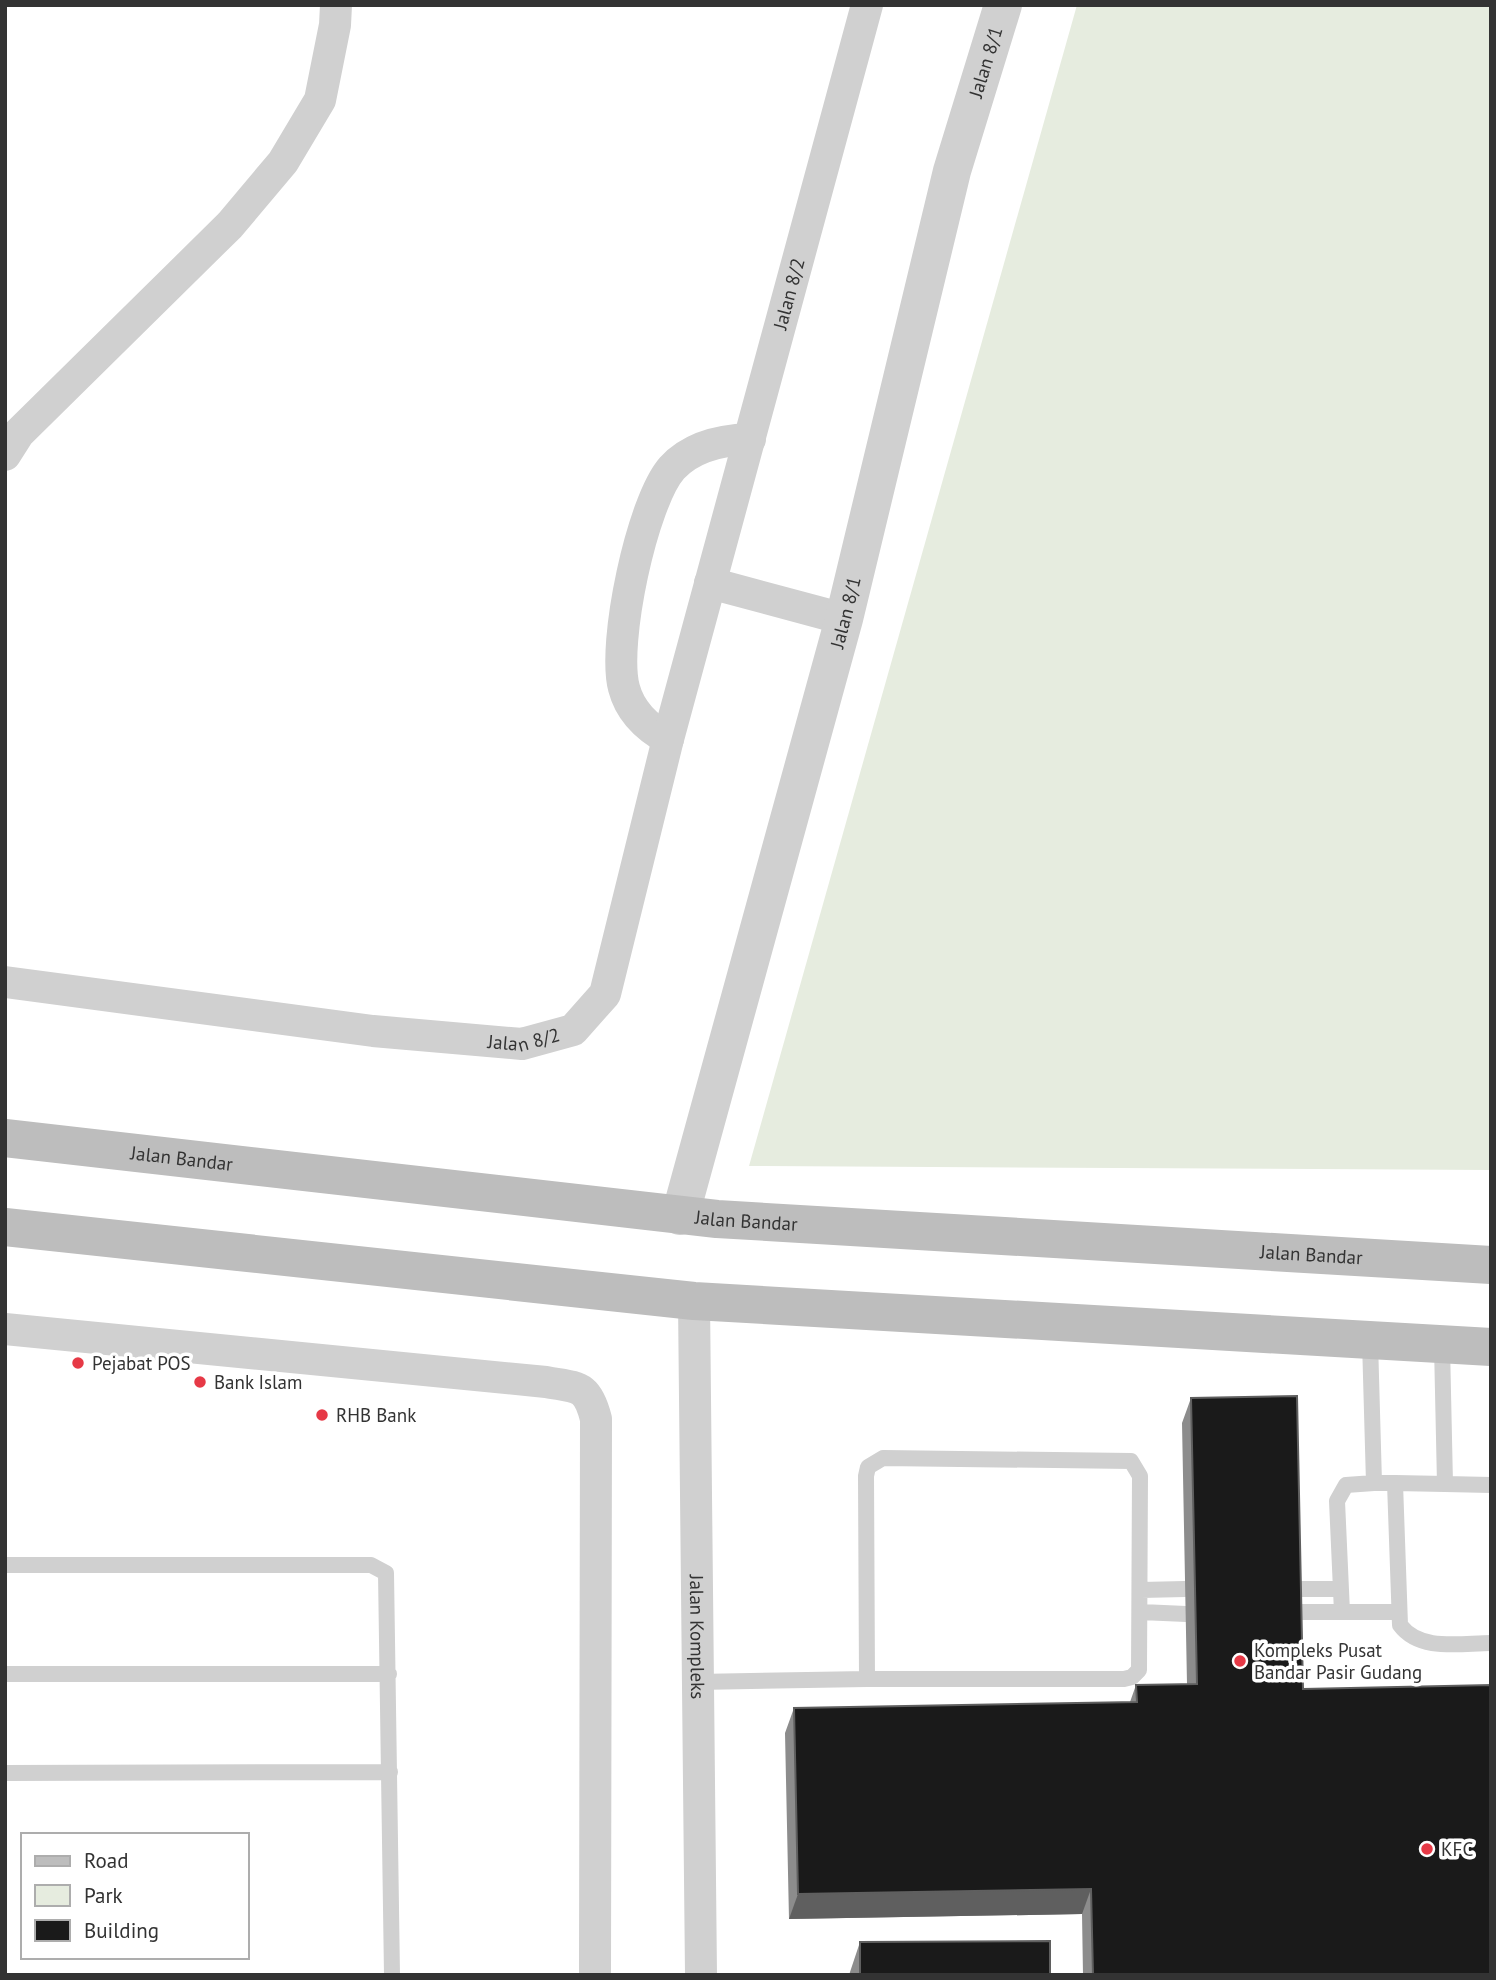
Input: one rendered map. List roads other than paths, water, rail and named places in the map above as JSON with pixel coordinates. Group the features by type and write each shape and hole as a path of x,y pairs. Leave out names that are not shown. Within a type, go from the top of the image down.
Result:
{"main road":[{"name":"Jalan Bandar","path":"5,1139 680,1216 1491,1265"},
{"path":"5,1227 694,1301 1491,1347"}],"street":[{"path":"5,455 19,433 230,225 283,162 320,100 335,25 336,5"},
{"name":"Jalan 8/2","path":"5,982 373,1031 522,1044 573,1030 606,994 668,739 867,5"},
{"name":"Jalan 8/1","path":"680,1216 844,619 952,171 1003,5"},
{"path":"668,739 647,725 635,711 624,689 621,664 622,627 650,509 664,479 688,455 718,442 750,439"},
{"path":"710,583 844,619"},
{"name":"Jalan Kompleks","path":"694,1301 701,1975"},
{"path":"5,1329 546,1382 585,1391 590,1397 596,1419 595,1975"}],"lane":[{"path":"1370,1341 1374,1483"},
{"path":"1442,1346 1445,1484"},
{"path":"697,1682 1132,1677 1141,1662 1141,1612 1140,1476 1131,1461 883,1458 874,1461 868,1467 866,1476 867,1679"},
{"path":"1395,1483 1400,1625 1416,1640 1491,1643"},
{"path":"1342,1612 1337,1501 1346,1485 1491,1485"},
{"path":"5,1566 380,1567 386,1573 392,1975"},
{"path":"1291,1589 1341,1589"},
{"path":"1140,1590 1185,1590"},
{"path":"1141,1612 1186,1614"},
{"path":"1292,1612 1398,1612"},
{"path":"5,1674 389,1674"},
{"path":"5,1773 390,1772"}],"place":[{"name":"Pejabat POS","path":"78,1363"},
{"name":"Bank Islam","path":"200,1382"},
{"name":"RHB Bank","path":"322,1415"},
{"name":"Kompleks Pusat Bandar Pasir Gudang","path":"1240,1661"},
{"name":"KFC","path":"1427,1849"}]}
